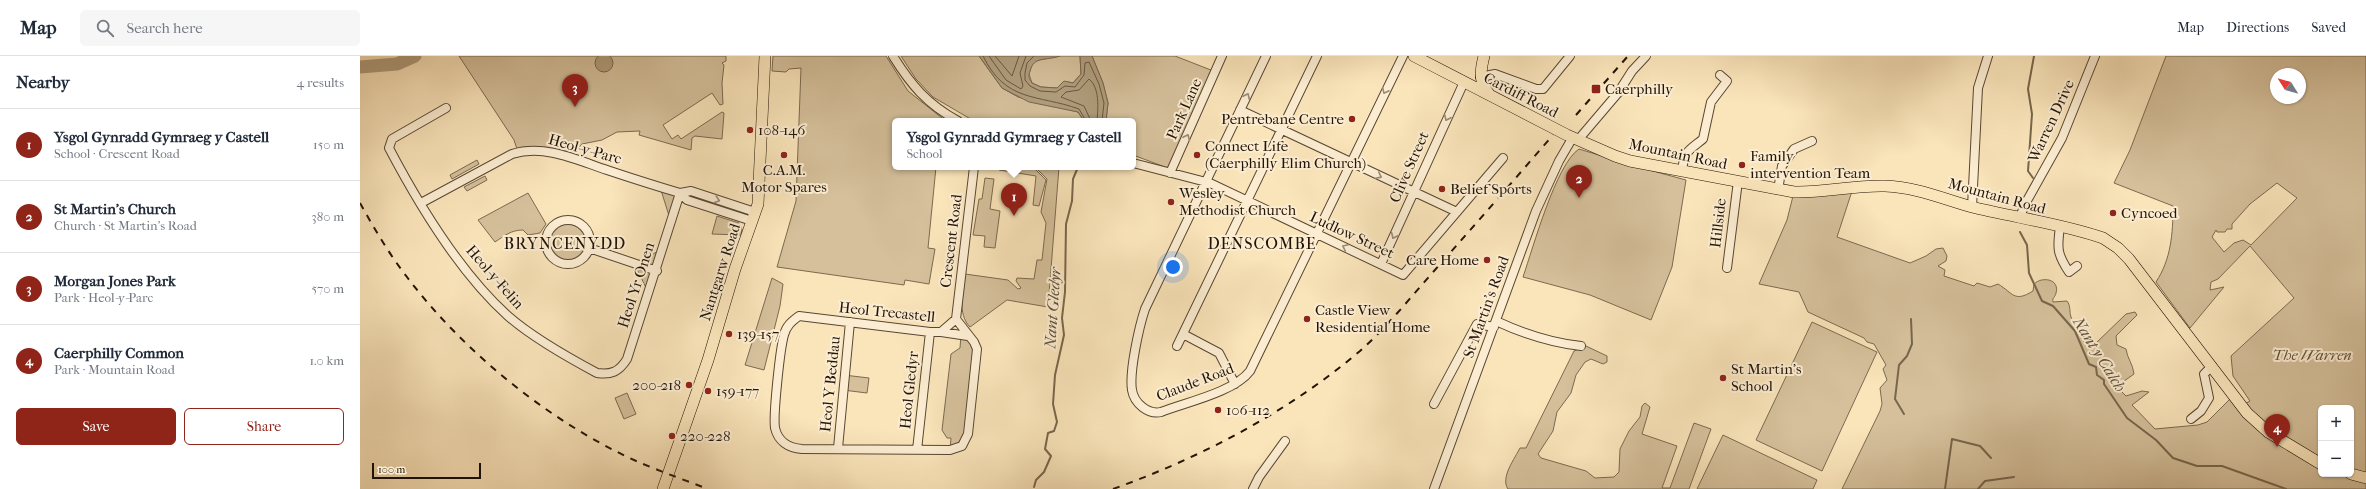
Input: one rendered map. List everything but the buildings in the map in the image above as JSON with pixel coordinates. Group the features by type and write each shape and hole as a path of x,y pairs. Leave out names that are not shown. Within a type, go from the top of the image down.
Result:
{"main road":[{"name":"Nantgarw Road","path":"664,489 708,360 735,269 754,217 760,194 765,56"},
{"name":"Cardiff Road","path":"1414,56 1575,139"},
{"path":"1484,56 1480,78 1482,85 1489,94"},
{"path":"1464,82 1480,78"},
{"name":"Mountain Road","path":"1575,139 1630,161 1778,190 1816,192 1885,186 1925,192 1972,207 2104,238 2118,248 2129,259 2242,406 2268,432 2318,462"},
{"path":"2354,475 2366,478"}],"street":[{"path":"894,56 915,89 946,115 952,118"},
{"name":"Park Lane","path":"1170,173 1222,56"},
{"name":"Claude Road","path":"1266,56 1145,309 1140,329 1132,390 1140,405 1158,412 1235,384 1244,378 1254,365 1402,56"},
{"path":"1177,346 1316,56"},
{"path":"1480,78 1495,74 1536,89 1543,89 1570,56"},
{"name":"St Martin's Road","path":"1434,489 1539,204 1559,161 1575,139 1618,93 1632,71 1646,56"},
{"path":"1972,207 1978,88 1988,56"},
{"name":"Warren Drive","path":"2020,218 2024,206 2062,138 2095,56"},
{"path":"1682,171 1683,157 1689,148 1703,138 1711,102 1727,81 1720,74"},
{"name":"Clive Street","path":"1381,264 1464,82"},
{"name":"Heol-y-Felin","path":"446,108 392,139 390,143 389,148 421,203 462,263 508,316 597,373 606,374"},
{"path":"1240,110 1457,212 1503,158"},
{"path":"1778,190 1782,166 1794,149 1812,141"},
{"name":"Heol-y-Parc","path":"421,203 502,158 522,151 549,151 680,193 687,200 754,217"},
{"name":"Ludlow Street","path":"1136,164 1206,182 1403,275 1457,212"},
{"name":"Crescent Road","path":"956,319 974,170"},
{"name":"Hillside","path":"1727,268 1738,181"},
{"name":"Heol Yr Onen","path":"606,374 619,370 627,359 680,193"},
{"path":"561,220 575,220 586,229 589,235 589,248 580,261 565,264 551,257 545,243 546,235 554,224 561,220"},
{"path":"2060,227 2059,256 2069,272 2077,266"},
{"path":"589,248 656,271"},
{"name":"Heol Trecastell","path":"799,316 930,332 941,332 956,319 974,342 977,349 965,441 957,450 838,448 794,449 781,440 775,421 784,334 793,321 799,316"},
{"name":"Heol Y Beddau","path":"838,448 850,322"},
{"path":"1434,404 1477,324 1495,324 1552,343 1581,346"},
{"name":"Heol Gledyr","path":"917,450 930,332"},
{"path":"941,332 968,336"},
{"path":"1183,334 1219,353 1235,384"},
{"path":"2191,419 2201,411 2209,398 2204,374 2212,366"},
{"path":"1253,489 1259,476 1285,441"}],"green space":[{"path":"459,56 726,56 726,61 722,63 724,65 722,83 723,104 720,105 712,93 663,125 672,139 678,135 681,139 722,112 724,113 722,139 695,136 692,138 691,150 639,135 640,131 617,132 602,140 582,144 575,152 517,149 514,140"},
{"path":"773,56 886,56 908,91 942,118 892,118 892,170 936,170 928,248 935,249 929,284 905,280 904,285 777,267 796,201 801,68 789,69 786,72 772,71"},
{"path":"901,56 979,56 1002,88 1018,97 1078,112 1082,118 969,118 933,97 916,79"},
{"path":"1060,56 1080,56 1081,74 1073,83 1068,82 1057,88 1041,87 1032,83 1029,74 1033,61"},
{"path":"1092,56 1175,56 1216,72 1173,170 1136,156 1136,118 1106,118 1108,103 1103,83"},
{"name":"The Warren","path":"2166,56 2366,56 2366,489 1842,489 1880,411 1882,404 1880,388 1887,380 1883,369 1886,365 1874,344 1867,342 1864,338 1808,312 1799,292 1759,284 1787,220 1794,192 1853,188 1837,237 1910,263 1926,256 1936,249 1943,248 1947,256 1946,261 1938,266 1945,270 1944,276 1974,286 1977,283 1990,287 1998,284 2014,295 2018,296 2027,295 2033,291 2034,284 2041,280 2050,280 2057,288 2053,302 2067,301 2071,317 2082,331 2084,342 2089,347 2094,345 2126,314 2135,312 2137,315 2116,336 2117,345 2126,349 2134,374 2120,384 2120,390 2126,396 2142,391 2149,392 2132,405 2155,429 2198,425 2207,422 2234,395 2241,406 2250,401 2233,376 2231,356 2294,298 2250,246 2218,279 2211,282 2210,290 2224,287 2190,328 2156,282 2168,255 2173,206 2114,183 2130,150","holes":["2277,183 2297,198 2251,245 2243,240 2234,243 2224,252 2212,237 2216,230 2217,232 2225,232 2227,229 2232,229 2232,224 2250,204"]},
{"path":"1579,149 1686,180 1672,267 1651,320 1590,295 1523,277 1554,188 1570,158"},
{"path":"477,160 479,164 452,179 450,175"},
{"path":"999,170 1036,170 1046,180 1039,206 1033,205 1036,176"},
{"path":"1038,170 1059,170 1048,307 1007,300 970,327 963,316 962,309 965,274 1008,280 1018,289 1021,288 1016,281 1017,278 1034,279 1037,260 1042,260 1046,223 1041,212 1047,179"},
{"path":"485,176 487,180 467,191 464,187"},
{"path":"985,178 994,179 990,209 1000,211 995,248 984,247 985,236 973,235 979,199 982,199"},
{"path":"660,187 686,192 755,212 752,221 680,194 671,222"},
{"path":"528,193 546,224 540,233 528,235 523,230 515,231 495,242 478,220"},
{"path":"717,216 739,223 742,229 741,235 712,234"},
{"path":"563,223 571,223 578,226 583,231 586,242 583,253 578,258 571,261 563,261 556,258 551,253 548,246 548,238 551,231 556,226"},
{"path":"663,249 649,294 634,263"},
{"path":"772,278 783,284 780,306 764,370 745,365"},
{"path":"1812,322 1877,352 1822,471 1756,440"},
{"path":"961,335 974,342 965,441 950,450 951,438 947,438 942,430 951,354 960,348"},
{"path":"1586,346 1607,356 1607,362 1603,364 1591,359 1585,362 1576,375 1571,393 1557,412 1553,431 1538,454 1541,458 1586,471 1595,478 1614,477 1619,472 1620,449 1629,431 1640,417 1642,406 1645,403 1650,407 1642,434 1677,446 1662,488 1670,488 1694,423 1711,429 1689,489 1508,489 1506,479 1512,462 1520,448 1526,448 1574,351"},
{"path":"844,375 869,378 867,393 843,390"},
{"path":"627,393 636,414 624,419 615,398"},
{"path":"1723,435 1817,480 1813,489 1697,489"}],"water":[{"path":"604,54 610,57 613,63 610,69 604,72 598,69 595,63 598,57"},
{"path":"979,56 1060,56 1037,61 1032,66 1029,74 1032,83 1041,87 1057,88 1064,81 1073,83 1081,74 1080,56 1092,56 1103,83 1108,103 1106,118 1082,118 1078,112 1029,102 1002,88"}],"waterway":[{"path":"360,67 397,64 415,56"},
{"name":"Nant y Calch","path":"2033,178 2028,171 2032,114 2028,89 2034,56"},
{"name":"Nant Gledyr","path":"1034,487 1036,480 1044,472 1051,456 1045,449 1048,433 1054,431 1057,422 1053,404 1055,375 1064,335 1062,318 1065,292 1066,224 1072,201 1073,179 1077,170"},
{"name":"Nant y Calch","path":"2020,232 2027,245 2029,273 2042,301 2053,306 2075,331 2089,364 2096,367 2097,375 2104,380 2104,384 2127,418 2156,440 2173,458 2197,466 2222,466 2286,489"},
{"path":"1904,414 1895,399 1899,365 1907,356 1912,344 1911,319"},
{"path":"1945,489 1952,439 1980,446 1991,458"},
{"path":"1978,489 1985,481 2014,477"}],"railway":[{"path":"1576,115 1628,56"},
{"path":"1113,489 1179,463 1243,431 1304,394 1360,351 1398,312 1553,135"},
{"path":"360,203 394,259 430,306 484,360 514,385 577,430 610,448 643,464 708,489"}],"place":[{"name":"Caerphilly","path":"1596,89"},
{"name":"Morgan Jones Park","path":"575,107"},
{"name":"Pentrebane Centre","path":"1352,119"},
{"name":"108-146","path":"750,130"},
{"name":"C.A.M. Motor Spares","path":"784,155"},
{"name":"Connect Life (Caerphilly Elim Church)","path":"1197,155"},
{"name":"Family intervention Team","path":"1742,165"},
{"name":"Belief Sports","path":"1442,189"},
{"name":"St Martin's Church","path":"1579,198"},
{"name":"Wesley Methodist Church","path":"1171,202"},
{"name":"Cyncoed","path":"2113,213"},
{"name":"Ysgol Gynradd Gymraeg y Castell","path":"1014,216"},
{"name":"Care Home","path":"1487,260"},
{"name":"Castle View Residential Home","path":"1307,319"},
{"name":"139-157","path":"729,334"},
{"name":"St Martin's School","path":"1723,378"},
{"name":"200-218","path":"689,385"},
{"name":"159-177","path":"708,391"},
{"name":"106-112","path":"1218,410"},
{"name":"220-228","path":"672,436"},
{"name":"Caerphilly Common","path":"2277,447"}],"district":[{"name":"BRYNCENYDD","path":"565,243"},
{"name":"DENSCOMBE","path":"1262,243"}]}
